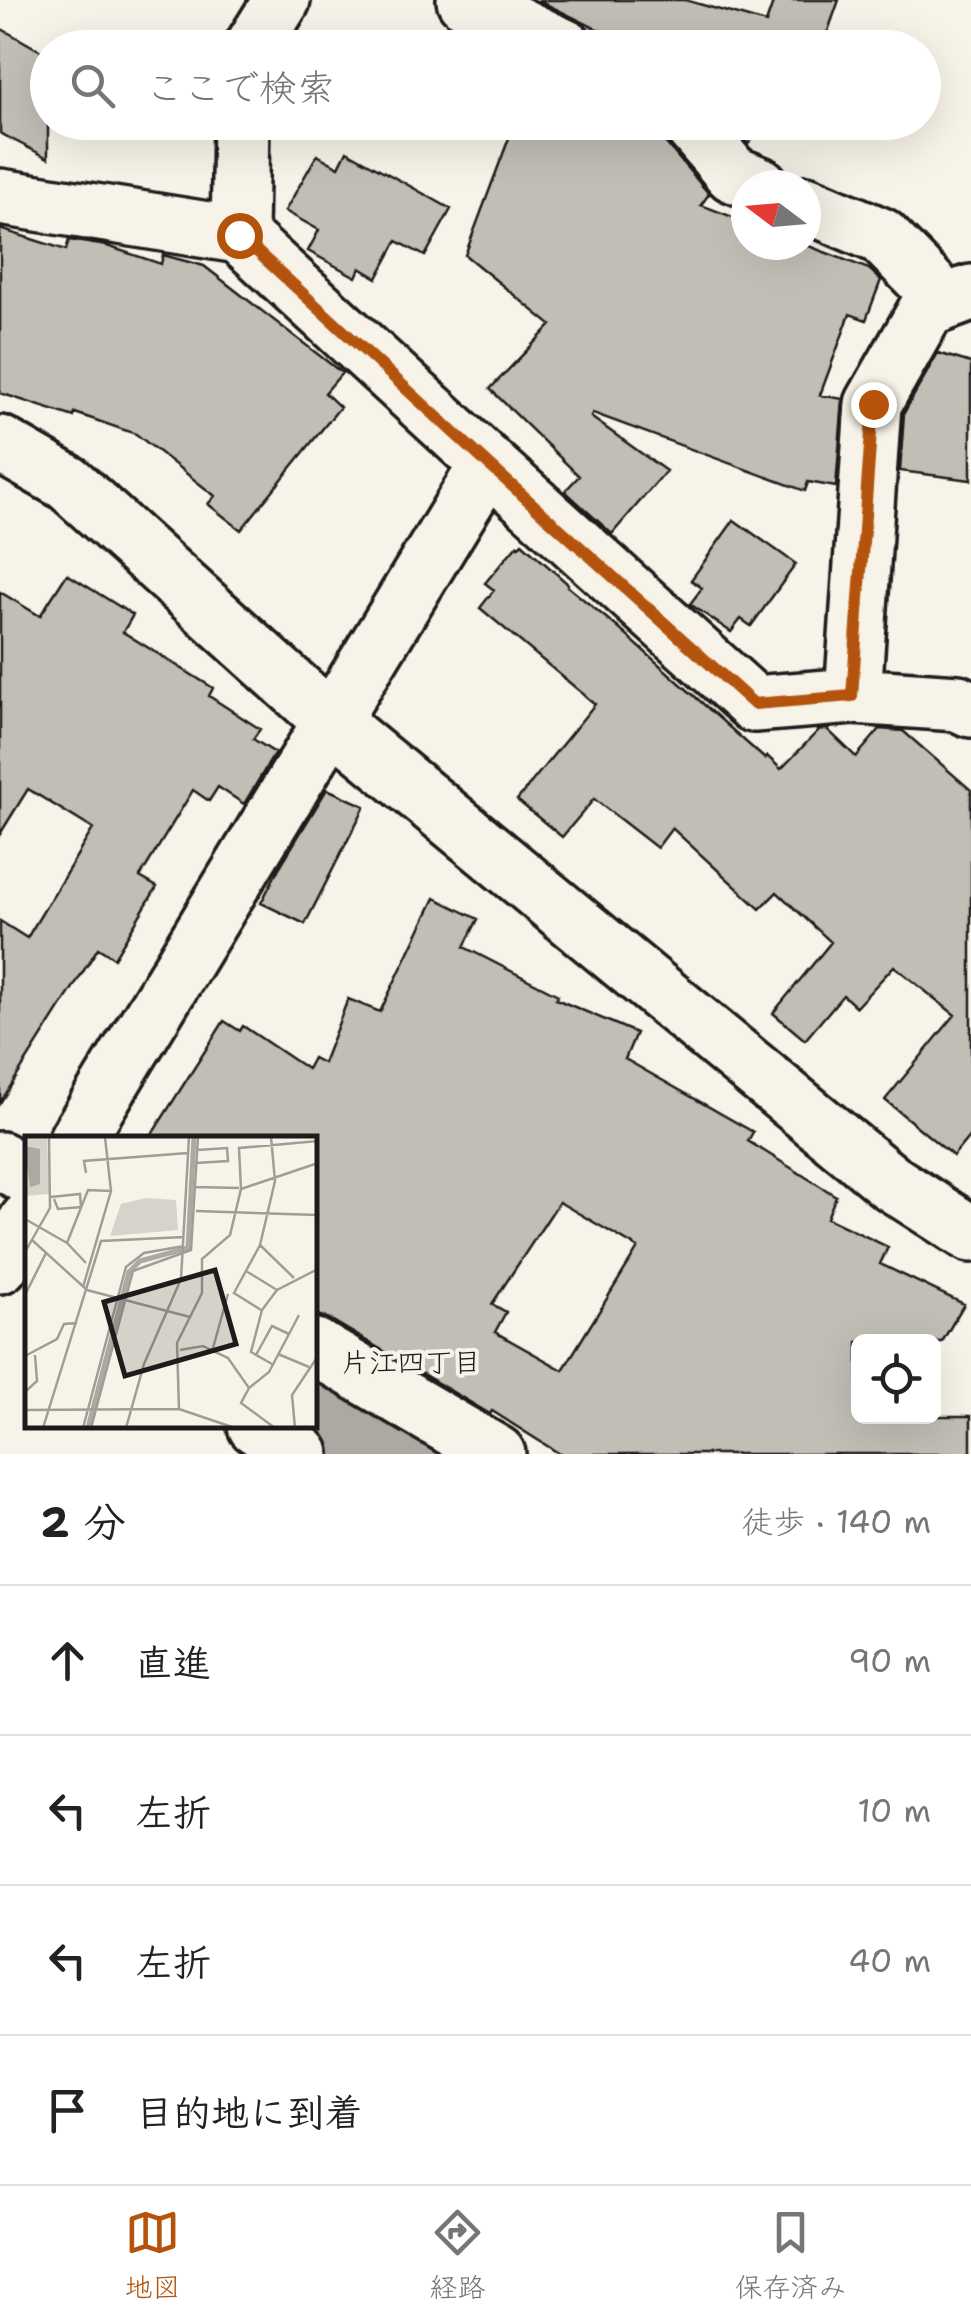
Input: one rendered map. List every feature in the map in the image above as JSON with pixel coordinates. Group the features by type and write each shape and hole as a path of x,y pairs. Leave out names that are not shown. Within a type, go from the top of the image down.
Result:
{"street":[{"path":"263,30 282,0"},
{"path":"465,0 528,30"},
{"path":"239,235 241,140"},
{"path":"704,140 731,172"},
{"path":"0,197 239,235 754,704 852,696 958,703 971,709"},
{"path":"821,210 881,236 958,297"},
{"path":"852,696 873,404 927,308 958,297"},
{"path":"0,444 68,484 331,721 890,1182 971,1234"},
{"path":"79,1136 488,464"},
{"path":"0,1160 25,1175"},
{"path":"318,1348 497,1454"},
{"path":"261,1429 301,1454"}],"building":[{"path":"538,0 685,0 766,23 774,0 839,0 828,30 599,30"},
{"path":"0,28 30,45 30,140 48,140 48,158 0,133"},
{"path":"508,140 664,140 709,194 701,205 731,216 731,260 821,260 821,251 869,269 881,280 866,320 850,314 820,395 843,399 836,487 808,482 805,491 593,413 591,417 666,471 612,534 565,491 579,476 490,389 551,325 465,255"},
{"path":"347,151 451,209 425,256 397,241 377,278 360,268 356,277 308,251 319,230 285,211 317,155 339,167"},
{"path":"0,229 66,250 69,240 107,246 161,264 163,255 204,266 342,373 325,393 340,407 241,530 208,504 215,496 136,434 0,393"},
{"path":"938,353 971,363 971,480 900,471 904,413"},
{"path":"734,520 796,564 751,626 741,619 731,632 690,604 702,588 691,580"},
{"path":"522,543 781,769 819,730 827,729 856,757 880,729 903,731 971,790 971,1134 953,1156 885,1100 955,1015 894,966 856,1007 843,995 805,1040 773,1013 831,942 777,892 760,909 672,828 657,848 594,799 562,837 517,800 595,704 480,608 494,590 485,583"},
{"path":"67,574 133,615 123,632 213,688 209,696 260,729 253,739 275,753 244,804 218,787 209,801 193,790 140,877 157,887 114,958 98,948 0,1103 0,921 27,938 93,829 28,789 0,834 0,592 40,616"},
{"path":"327,789 365,806 305,924 261,903"},
{"path":"435,898 478,919 464,947 558,995 556,999 636,1033 625,1059 753,1132 748,1141 836,1196 827,1218 888,1247 880,1264 964,1304 942,1342 941,1334 851,1334 851,1424 941,1424 941,1416 971,1416 971,1454 560,1454 492,1411 490,1414 318,1315 318,1136 151,1136 224,1021 240,1031 243,1026 307,1069 313,1058 323,1063 348,999 380,1012","holes":["559,1202 638,1248 563,1370 495,1332 506,1312 492,1304"]}],"waterway":[{"path":"318,1405 409,1454"}],"district":[{"name":"片江四丁目","path":"411,1362"}],"route":[{"path":"239,235 754,704 852,696 873,404"}]}
